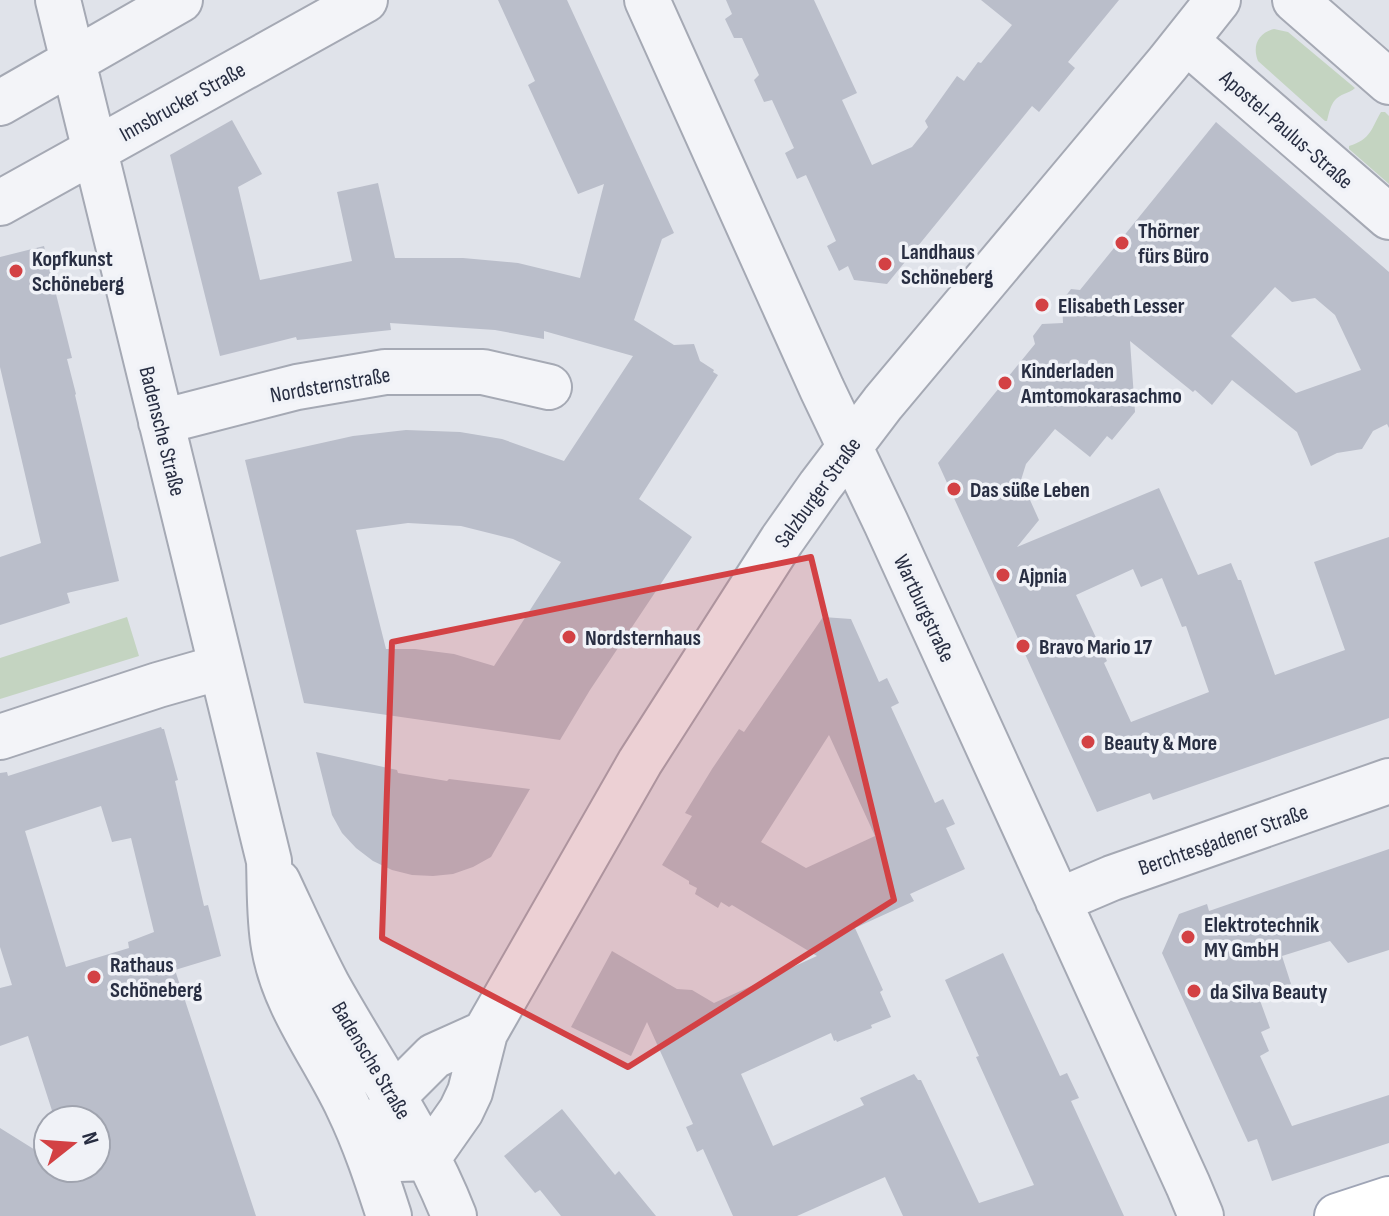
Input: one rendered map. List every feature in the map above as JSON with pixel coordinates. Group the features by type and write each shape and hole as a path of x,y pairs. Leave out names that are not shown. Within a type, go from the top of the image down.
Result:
{"main road":[{"path":"1337,1216 1389,1199"}],"street":[{"name":"Badensche Straße","path":"58,0 269,861 274,946 284,983 301,1023 348,1106 389,1216"},
{"path":"0,103 180,0"},
{"name":"Innsbrucker Straße","path":"0,203 365,0"},
{"name":"Wartburgstraße","path":"647,0 1201,1216"},
{"name":"Salzburger Straße","path":"428,1158 461,1111 470,1092 485,1033 640,762 782,540 883,403 1218,0"},
{"path":"1295,0 1389,82"},
{"name":"Apostel-Paulus-Straße","path":"1186,41 1389,217"},
{"name":"Nordsternstraße","path":"161,422 297,387 385,372 483,372 549,387"},
{"path":"0,737 221,667"},
{"name":"Berchtesgadener Straße","path":"1058,901 1112,878 1389,781"},
{"name":"Badensche Straße","path":"269,861 328,986 428,1158 454,1216"},
{"path":"428,1158 370,1160 394,1096 434,1056 485,1033"}],"highlighted area":[{"path":"811,557 894,900 628,1067 382,938 392,642"}],"green space":[{"path":"1274,29 1288,32 1355,88 1336,99 1327,121 1258,61 1258,41"},
{"path":"1381,112 1389,116 1389,184 1349,149 1349,146 1366,137"},
{"path":"127,617 139,656 0,699 0,658"}],"building":[{"path":"498,0 567,0 674,233 662,239 634,320 674,345 694,344 700,361 718,375 639,499 692,537 560,740 304,703 245,460 353,436 406,430 460,432 502,439 564,461 633,356 544,331 544,339 495,330 390,323 391,330 297,340 296,337 220,356 170,155 232,120 262,174 238,187 260,280 352,261 337,192 378,183 395,258 463,258 518,263 580,278 604,184 578,194 528,85 535,81","holes":["408,523 461,526 513,539 561,562 494,666 454,654 386,649 356,530"]},
{"path":"726,0 814,0 857,93 842,100 872,165 912,147 928,127 925,121 957,76 964,81 1012,25 981,0 1119,0 1068,62 1075,68 1039,112 1032,106 887,284 854,280 848,266 839,271 827,246 836,241 806,175 797,179 785,153 794,148 772,100 764,102 754,80 759,75 742,38 734,38 725,19 732,14"},
{"path":"1216,122 1389,272 1389,428 1387,424 1373,431 1362,449 1337,453 1311,466 1297,432 1232,380 1212,405 1130,341 1135,412 1112,440 1107,436 1090,457 1055,429 1026,464 1021,480 1039,520 1017,547 1159,488 1198,575 1231,563 1238,580 1241,580 1275,675 1345,650 1314,562 1389,537 1389,718 1153,800 1150,793 1097,812 938,463 1035,344 1033,336 1042,324 1063,323 1062,301 1071,289 1080,290","holes":["1275,287 1292,302 1315,298 1335,315 1361,370 1296,393 1231,336","1133,569 1141,587 1162,578 1182,627 1186,626 1209,692 1131,722 1076,595"]},
{"path":"44,246 72,358 67,359 119,581 67,593 70,603 0,625 0,557 41,543 0,367 0,257"},
{"path":"823,617 851,619 879,682 887,678 899,703 891,707 935,803 943,799 955,824 946,828 965,869 910,894 914,901 855,928 883,990 880,992 891,1017 837,1042 831,1033 741,1074 773,1146 864,1105 860,1098 914,1074 921,1080 979,1203 1034,1185 945,980 1003,953 1060,1076 1067,1073 1079,1098 1071,1101 1124,1216 903,1216 885,1177 797,1216 733,1216 703,1149 697,1152 686,1127 693,1124 647,1022 631,1056 571,1027 612,951 677,989 692,990 714,1003 817,956 732,905 729,907 721,902 718,908 695,894 697,888 689,881 662,865 692,816 685,813 712,769 739,729 744,732","holes":["829,735 875,836 806,868 761,842"]},
{"name":"Rathaus Schöneberg","path":"161,727 164,729 178,780 175,781 204,906 208,905 221,956 175,970 256,1216 0,1216 0,1128 32,1148 32,1184 112,1184 112,1104 50,1104 28,1036 0,1046 0,988 12,985 0,947 0,773 7,772 8,776","holes":["101,806 112,842 131,838 154,932 128,942 129,948 66,967 25,831"]},
{"path":"316,752 397,770 398,773 530,789 491,857 453,874 412,875 373,861 342,833 332,815"},
{"path":"1389,849 1389,950 1348,963 1330,941 1282,956 1291,984 1258,995 1270,1028 1261,1032 1269,1051 1260,1056 1292,1126 1389,1095 1389,1143 1272,1181 1257,1139 1248,1142 1162,953 1179,914 1207,904 1209,911"},
{"path":"562,1109 615,1175 619,1171 656,1216 561,1216 540,1190 535,1193 504,1156"}],"place":[{"name":"Thörner fürs Büro","path":"1122,243"},
{"name":"Landhaus Schöneberg","path":"885,264"},
{"name":"Kopfkunst Schöneberg","path":"16,271"},
{"name":"Elisabeth Lesser","path":"1042,305"},
{"name":"Kinderladen Amtomokarasachmo","path":"1005,383"},
{"name":"Das süße Leben","path":"954,489"},
{"name":"Ajpnia","path":"1003,575"},
{"name":"Nordsternhaus","path":"569,637"},
{"name":"Bravo Mario 17","path":"1023,646"},
{"name":"Beauty & More","path":"1088,742"},
{"name":"Elektrotechnik MY GmbH","path":"1188,937"},
{"name":"Rathaus Schöneberg","path":"94,977"},
{"name":"da Silva Beauty","path":"1194,991"}]}
